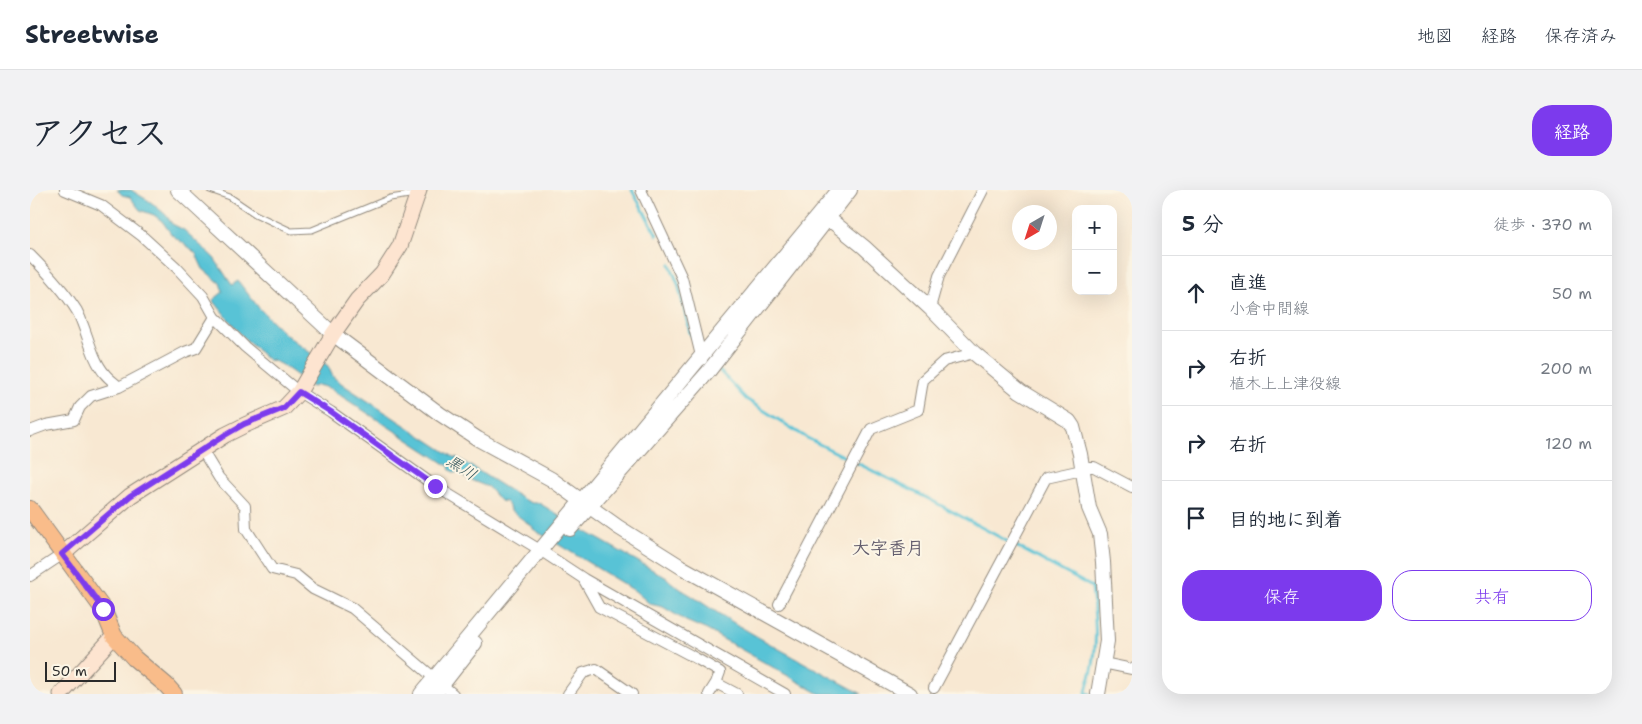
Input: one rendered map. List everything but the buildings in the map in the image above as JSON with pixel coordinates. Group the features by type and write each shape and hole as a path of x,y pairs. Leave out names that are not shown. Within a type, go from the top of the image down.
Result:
{"main road":[{"path":"62,554 130,496 244,424 284,408 301,388 357,300 382,274 400,246 418,192"},
{"path":"30,509 103,609 114,636 134,658 174,694"},
{"path":"61,694 114,636"}],"street":[{"path":"65,190 101,205 142,236 176,267 202,296 215,317 245,347 331,412 435,486 584,579 785,694"},
{"path":"178,190 330,340 463,429 551,480 581,508 618,527 683,568 910,694"},
{"path":"641,190 682,278 701,358 708,372"},
{"path":"420,694 441,688 544,553 839,190"},
{"path":"581,508 708,372 850,190"},
{"path":"930,308 939,276 983,190"},
{"path":"828,218 864,247 930,308 974,353 1020,391 1069,421 1073,427 1090,508 1100,534 1103,562 1107,641 1098,694"},
{"path":"30,255 70,300 78,314 92,352 104,374 119,387"},
{"path":"30,431 46,425 74,420 80,407 91,396 119,387 196,348 215,317"},
{"path":"779,604 871,429 918,410 923,380 944,361 974,353"},
{"path":"202,450 219,478 246,506 246,529 272,569 296,575 313,589 352,608 441,688"},
{"path":"934,688 1046,478 1094,467 1132,487"},
{"path":"30,576 62,554"},
{"path":"584,579 599,607 720,672 709,694"},
{"path":"1103,663 1132,669"},
{"path":"568,694 583,673 596,669 632,694"},
{"path":"716,682 737,694"}],"lane":[{"path":"210,190 230,197 255,214 291,231 312,230 390,198 418,192"}],"water":[{"name":"黒川","path":"117,190 131,190 152,203 166,215 172,224 184,230 214,258 232,285 238,281 259,308 285,334 328,366 333,377 345,386 455,458 523,499 532,503 539,503 667,578 738,625 862,694 820,694 707,630 686,621 663,607 650,604 635,591 533,529 533,527 510,510 506,502 500,501 488,487 468,479 458,471 455,473 449,469 450,467 329,388 318,385 312,387 279,363 268,360 242,336 213,300 223,292 220,283 203,269 196,254 172,235 162,221 154,215 140,210 130,197 122,195"}],"waterway":[{"path":"632,190 657,235"},
{"path":"670,264 678,284 692,336"},
{"path":"716,367 746,399 807,438 927,498 1092,587 1095,618 1094,660 1086,693 1090,694"}],"district":[{"name":"大字香月","path":"888,548"}],"route":[{"path":"103,609 62,554 130,496 244,424 284,408 299,392 331,412 435,486"}]}
